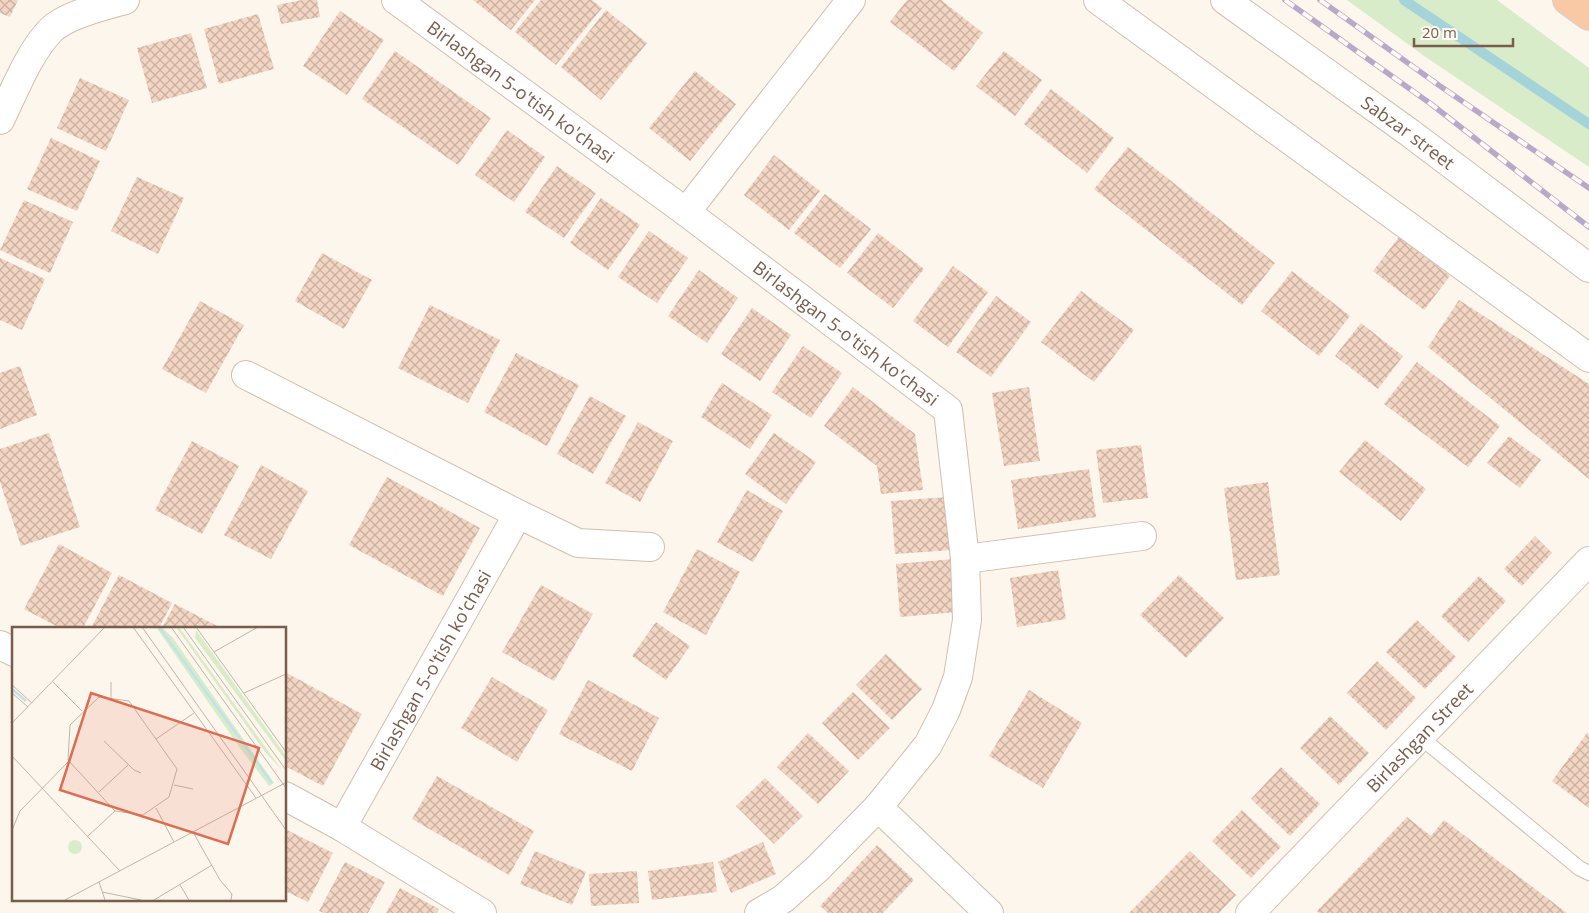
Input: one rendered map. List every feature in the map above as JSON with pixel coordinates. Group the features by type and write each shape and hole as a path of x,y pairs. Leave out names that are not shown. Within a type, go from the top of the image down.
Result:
{"highway":[{"path":"1567,0 1589,16"}],"street":[{"path":"0,120 32,56 51,29 77,15 125,0"},
{"name":"Birlashgan 5-o'tish ko'chasi","path":"396,0 686,212 948,410 965,559 967,620 958,677 946,710 928,745 878,807 817,869 783,899 759,913"},
{"path":"686,212 851,0"},
{"path":"1098,0 1589,358"},
{"name":"Sabzar street","path":"1225,0 1410,132 1589,268"},
{"path":"246,375 578,543 650,547"},
{"name":"Birlashgan 5-o'tish ko'chasi","path":"342,827 518,514"},
{"path":"965,559 1142,536"},
{"name":"Birlashgan Street","path":"1257,910 1419,736 1589,561"},
{"path":"0,644 12,651"},
{"path":"286,797 342,827 482,913"},
{"path":"878,807 989,913"}],"lane":[{"path":"1419,736 1579,868 1589,873"}],"green space":[{"path":"1347,0 1497,0 1589,68 1589,167 1427,58"}],"building":[{"path":"0,0 18,0 10,17 0,13"},
{"path":"302,0 317,0 320,17 281,24 277,5"},
{"path":"473,0 535,0 511,30"},
{"path":"541,0 592,0 602,8 556,65 515,32"},
{"path":"907,0 941,0 983,33 954,71 890,22"},
{"path":"606,10 647,43 601,100 561,67"},
{"path":"340,11 384,40 347,95 303,66"},
{"path":"258,14 274,69 219,84 204,29"},
{"path":"191,33 207,88 152,103 137,48"},
{"path":"395,51 491,118 458,165 362,99"},
{"path":"1004,51 1042,80 1015,116 976,86"},
{"path":"695,71 736,104 690,161 649,128"},
{"path":"80,78 129,100 106,151 57,128"},
{"path":"1051,89 1114,138 1087,173 1024,124"},
{"path":"507,130 545,157 514,202 475,175"},
{"path":"51,138 100,161 77,211 27,189"},
{"path":"1128,147 1275,263 1242,305 1094,189"},
{"path":"774,155 820,191 789,230 744,195"},
{"path":"557,166 596,193 564,238 525,212"},
{"path":"137,177 184,198 158,254 111,231"},
{"path":"825,194 871,229 840,268 794,233"},
{"path":"601,198 640,225 608,270 570,243"},
{"path":"24,200 73,222 50,273 0,250"},
{"path":"649,231 688,258 657,303 618,277"},
{"path":"878,233 924,269 893,308 847,273"},
{"path":"1399,237 1450,276 1424,310 1373,271"},
{"path":"322,253 372,280 344,329 295,301"},
{"path":"0,258 45,279 22,330 0,320"},
{"path":"953,266 988,292 948,347 913,321"},
{"path":"699,270 738,298 707,343 668,316"},
{"path":"1292,271 1350,316 1319,356 1261,311"},
{"path":"1081,291 1134,330 1094,382 1041,342"},
{"path":"996,296 1031,322 991,377 956,352"},
{"path":"1459,300 1589,384 1589,479 1428,347"},
{"path":"200,301 244,325 206,393 162,369"},
{"path":"430,305 500,340 468,403 398,368"},
{"path":"752,308 791,335 760,381 721,354"},
{"path":"1361,323 1403,356 1378,389 1335,356"},
{"path":"803,346 842,373 811,418 772,392"},
{"path":"516,353 579,385 547,446 484,412"},
{"path":"1417,362 1500,426 1468,467 1384,404"},
{"path":"20,366 37,415 0,429 0,373"},
{"path":"722,383 772,415 750,449 701,417"},
{"path":"853,387 915,434 923,490 881,494 877,466 824,426"},
{"path":"1029,387 1040,461 1004,466 992,393"},
{"path":"590,396 626,416 593,474 557,454"},
{"path":"638,422 673,441 640,502 605,483"},
{"path":"49,433 80,527 21,546 0,482 0,449"},
{"path":"774,433 816,462 786,504 745,474"},
{"path":"1509,436 1541,460 1520,488 1487,463"},
{"path":"1365,440 1426,489 1401,521 1339,472"},
{"path":"192,441 239,466 202,534 155,510"},
{"path":"1141,445 1148,498 1103,503 1096,450"},
{"path":"261,465 308,491 271,559 224,535"},
{"path":"1089,469 1096,517 1018,529 1011,480"},
{"path":"387,477 480,528 443,596 349,545"},
{"path":"1268,482 1280,575 1236,580 1224,488"},
{"path":"747,490 783,511 753,562 717,542"},
{"path":"948,497 952,550 895,554 891,501"},
{"path":"1535,536 1552,553 1522,586 1504,569"},
{"path":"59,544 112,573 84,627 58,627 24,609"},
{"path":"697,549 740,572 706,635 663,612"},
{"path":"953,559 957,612 900,617 896,564"},
{"path":"1058,570 1066,619 1017,627 1010,578"},
{"path":"119,575 172,603 160,627 92,627"},
{"path":"1179,575 1224,618 1186,658 1140,615"},
{"path":"1479,576 1506,601 1468,642 1441,616"},
{"path":"541,585 593,614 554,681 502,652"},
{"path":"175,604 219,627 163,627"},
{"path":"1417,620 1456,657 1425,689 1386,652"},
{"path":"656,622 690,646 666,680 632,656"},
{"path":"886,654 922,689 892,720 856,685"},
{"path":"1377,661 1416,698 1386,730 1347,693"},
{"path":"286,673 362,714 323,786 286,767"},
{"path":"492,677 548,710 517,762 461,728"},
{"path":"588,680 659,718 632,771 559,734"},
{"path":"1029,690 1082,723 1043,788 989,756"},
{"path":"853,692 890,728 858,760 822,723"},
{"path":"1330,716 1369,753 1339,785 1300,748"},
{"path":"808,733 849,771 818,804 777,767"},
{"path":"1587,733 1589,735 1589,808 1552,781"},
{"path":"1281,767 1320,804 1290,836 1251,799"},
{"path":"437,776 534,831 509,875 412,819"},
{"path":"765,778 803,816 774,844 736,806"},
{"path":"1242,810 1281,847 1251,878 1212,841"},
{"path":"1407,817 1431,836 1444,820 1567,913 1319,913 1317,911"},
{"path":"286,830 333,853 308,902 286,891"},
{"path":"763,842 776,874 731,893 718,862"},
{"path":"877,845 914,880 883,913 828,913 820,906"},
{"path":"535,851 586,872 572,905 520,884"},
{"path":"1190,851 1236,895 1219,913 1129,913"},
{"path":"345,862 385,882 368,913 324,913 319,911"},
{"path":"713,862 717,892 652,900 648,871"},
{"path":"637,871 639,903 591,906 589,874"},
{"path":"400,888 439,909 437,913 386,913"}],"waterway":[{"path":"1404,0 1589,124"}],"railway":[{"path":"1285,0 1431,104 1589,227"},
{"path":"1320,0 1440,86 1589,188"}]}
